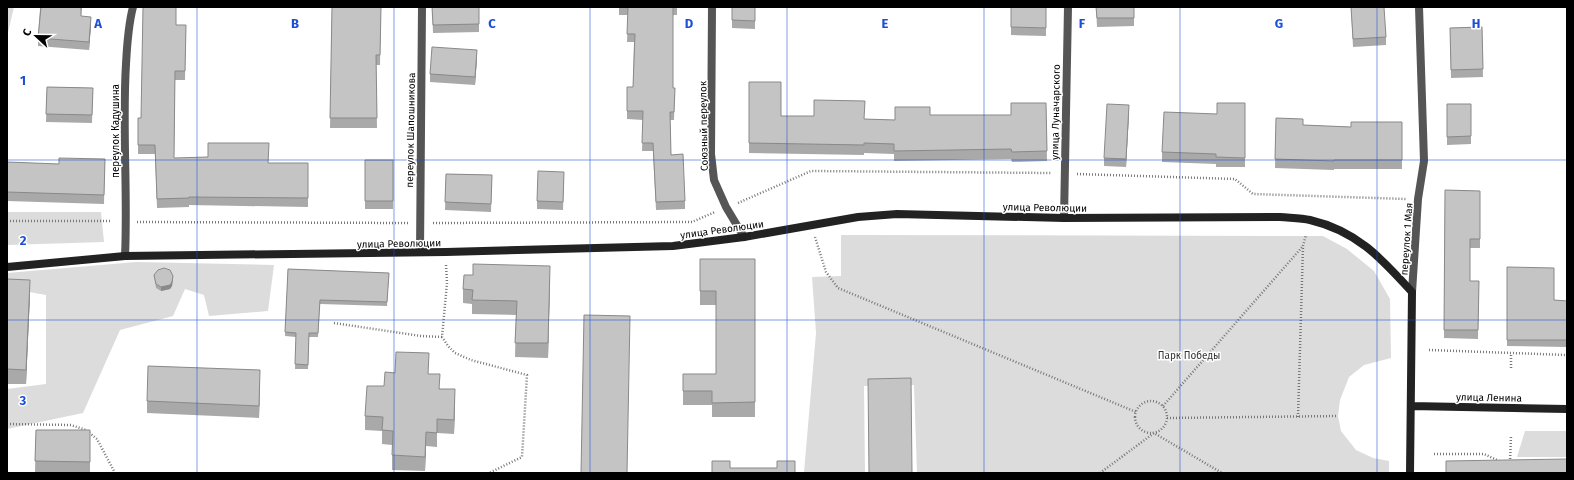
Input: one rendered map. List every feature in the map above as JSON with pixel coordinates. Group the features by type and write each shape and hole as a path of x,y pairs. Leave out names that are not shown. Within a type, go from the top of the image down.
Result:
{"main road":[{"name":"улица Революции","path":"7,267 125,256 446,252 673,246 744,238 858,217 897,214 1064,218 1280,217 1309,220 1335,228 1366,245 1412,292"},
{"name":"переулок 1 Мая","path":"1410,473 1412,292"},
{"name":"улица Ленина","path":"1411,406 1567,409"}],"street":[{"name":"переулок Кадушина","path":"125,256 125,83 129,21 133,7"},
{"name":"переулок Шапошникова","path":"420,252 422,7"},
{"name":"Союзный переулок","path":"712,7 711,154 714,180 726,207 744,238"},
{"name":"улица Луначарского","path":"1064,218 1068,7"},
{"name":"переулок 1 Мая","path":"1412,292 1418,199 1424,161 1419,7"}],"path":[{"path":"811,225 826,272 838,288 1136,412"},
{"path":"1298,417 1303,246 1306,235"},
{"path":"1163,406 1303,246"},
{"path":"446,252 447,284 442,337 455,353 471,360 527,375 522,457 489,473"},
{"path":"334,323 421,336 442,337"},
{"path":"1429,350 1567,355"},
{"path":"1511,352 1511,368"},
{"path":"1100,473 1154,433 1161,430 1165,425 1167,418 1163,406 1156,402 1148,402 1140,405 1136,412 1135,420 1139,428 1146,433 1154,433 1222,473"},
{"path":"1167,418 1338,416"},
{"path":"7,424 71,425 86,430 96,439 115,473"},
{"path":"1510,462 1511,436"},
{"path":"1434,454 1484,454 1497,460 1517,462"}],"green space":[{"path":"7,7 14,7 7,37"},
{"path":"7,212 101,212 104,242 7,245"},
{"name":"Парк Победы","path":"841,235 1323,236 1347,249 1374,271 1390,299 1391,358 1364,365 1349,377 1340,400 1338,416 1341,431 1356,450 1373,458 1389,461 1389,473 917,473 914,385 864,386 865,473 795,473 804,472 816,333 812,277 841,276"},
{"path":"136,262 274,265 268,311 209,316 204,295 185,289 173,316 120,330 83,413 7,429 7,389 46,384 46,295 7,288 7,273"},
{"path":"1525,431 1567,431 1567,457 1517,457"}],"building":[{"path":"41,7 81,7 81,16 91,17 89,42 38,38"},
{"path":"143,7 176,7 176,25 186,25 185,71 175,71 174,158 208,157 208,143 269,143 268,163 308,163 308,198 189,197 157,199 155,145 138,145 138,118 141,118"},
{"path":"332,7 381,7 380,55 376,55 377,118 330,118"},
{"path":"432,7 479,7 479,24 433,25"},
{"path":"628,7 673,7 673,88 675,88 674,112 670,112 671,155 683,154 685,201 656,202 653,143 642,143 643,111 627,111 627,87 633,87 635,34 627,34"},
{"path":"732,7 755,7 755,21 732,20"},
{"path":"1011,7 1046,7 1046,28 1011,27"},
{"path":"1096,7 1134,7 1134,18 1097,18"},
{"path":"1351,7 1384,7 1386,37 1353,39"},
{"path":"1482,27 1483,69 1451,70 1450,28"},
{"path":"432,47 477,50 475,77 430,74"},
{"path":"749,82 781,82 781,116 814,116 814,100 865,101 864,119 895,120 895,107 930,107 930,115 1011,115 1011,103 1046,103 1047,151 1012,152 1011,149 894,151 894,144 864,143 864,145 749,143"},
{"path":"47,87 93,88 92,115 46,114"},
{"path":"1217,103 1245,103 1245,158 1216,157 1216,154 1162,152 1164,112 1217,114"},
{"path":"1107,104 1129,105 1126,159 1104,158"},
{"path":"1447,104 1471,104 1471,136 1447,137"},
{"path":"1276,118 1303,119 1303,125 1351,127 1351,122 1402,122 1402,160 1334,161 1275,159"},
{"path":"59,158 105,159 104,195 7,192 7,162 59,164"},
{"path":"365,160 393,160 393,201 365,201"},
{"path":"538,171 564,172 563,202 537,201"},
{"path":"446,174 492,175 491,204 445,202"},
{"path":"1445,190 1480,191 1480,239 1470,239 1470,281 1479,281 1478,330 1444,330"},
{"path":"700,259 755,259 755,402 712,403 712,391 683,391 683,374 716,374 716,291 700,291"},
{"path":"473,264 550,266 548,343 515,343 517,301 472,300 473,290 463,289 464,275 473,275"},
{"path":"1507,267 1554,268 1554,300 1567,301 1567,340 1507,340"},
{"path":"164,268 170,270 173,276 170,285 161,287 156,284 154,275 158,270"},
{"path":"288,269 389,273 387,302 320,300 318,333 309,333 308,365 295,364 296,333 285,332"},
{"path":"7,279 30,280 26,370 7,369"},
{"path":"584,315 630,316 627,473 581,473"},
{"path":"396,352 429,353 428,374 440,374 439,389 455,389 454,420 437,419 437,433 426,432 425,457 392,455 393,431 382,430 383,417 365,416 367,386 384,386 385,372 395,373"},
{"path":"148,366 260,370 259,406 147,401"},
{"path":"911,378 912,473 869,473 868,379"},
{"path":"36,430 90,430 90,462 35,461"},
{"path":"1567,459 1567,473 1446,473 1446,461"},
{"path":"712,461 730,461 730,468 777,468 777,461 795,461 795,473 712,473"}]}
